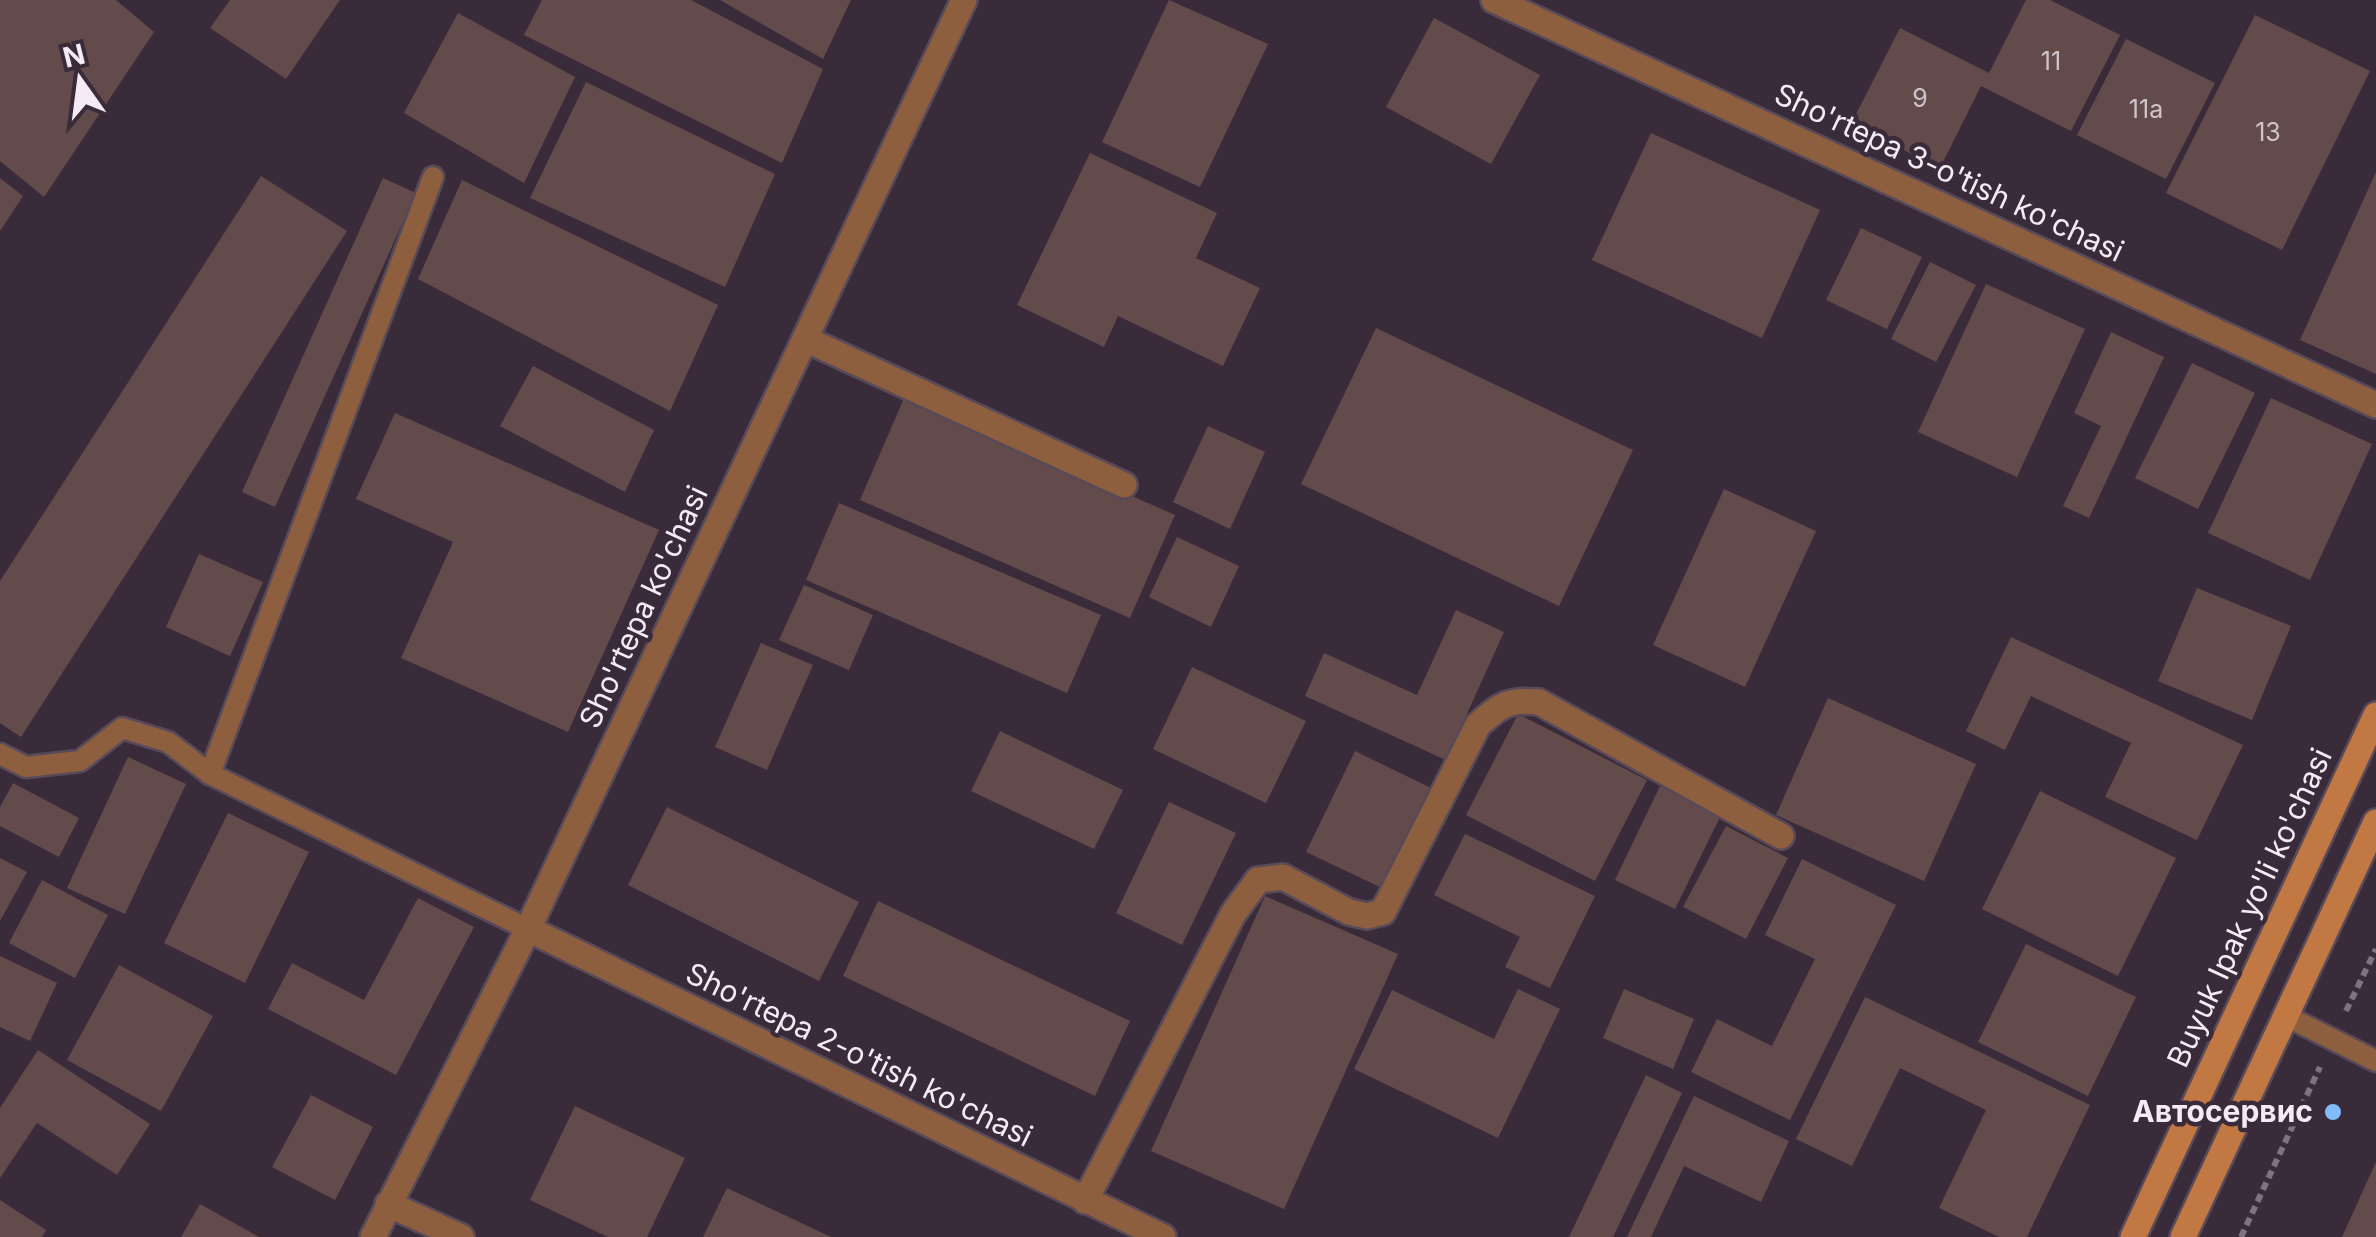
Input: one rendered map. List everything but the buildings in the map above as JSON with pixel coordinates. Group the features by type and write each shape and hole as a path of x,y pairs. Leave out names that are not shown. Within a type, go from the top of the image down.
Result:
{"main road":[{"name":"Buyuk Ipak yo'li ko'chasi","path":"2133,1237 2376,715"},
{"path":"2183,1237 2376,822"}],"street":[{"name":"Sho'rtepa ko'chasi","path":"372,1237 528,929 964,0"},
{"name":"Sho'rtepa 3-o'tish ko'chasi","path":"1494,0 2376,405"},
{"path":"807,340 1124,484"},
{"path":"1085,1201 1233,914 1258,880 1282,877 1349,912 1367,916 1383,912 1478,725 1501,705 1516,700 1538,702 1780,836"},
{"name":"Sho'rtepa 2-o'tish ko'chasi","path":"528,929 1163,1237"},
{"path":"388,1204 460,1237"}],"lane":[{"path":"210,774 433,177"},
{"path":"0,754 26,767 80,762 122,728 168,742 210,774 528,929"},
{"path":"2286,1016 2376,1061"}],"path":[{"path":"2240,1237 2376,948"}],"place":[{"name":"Автосервис","path":"2333,1112"}]}
